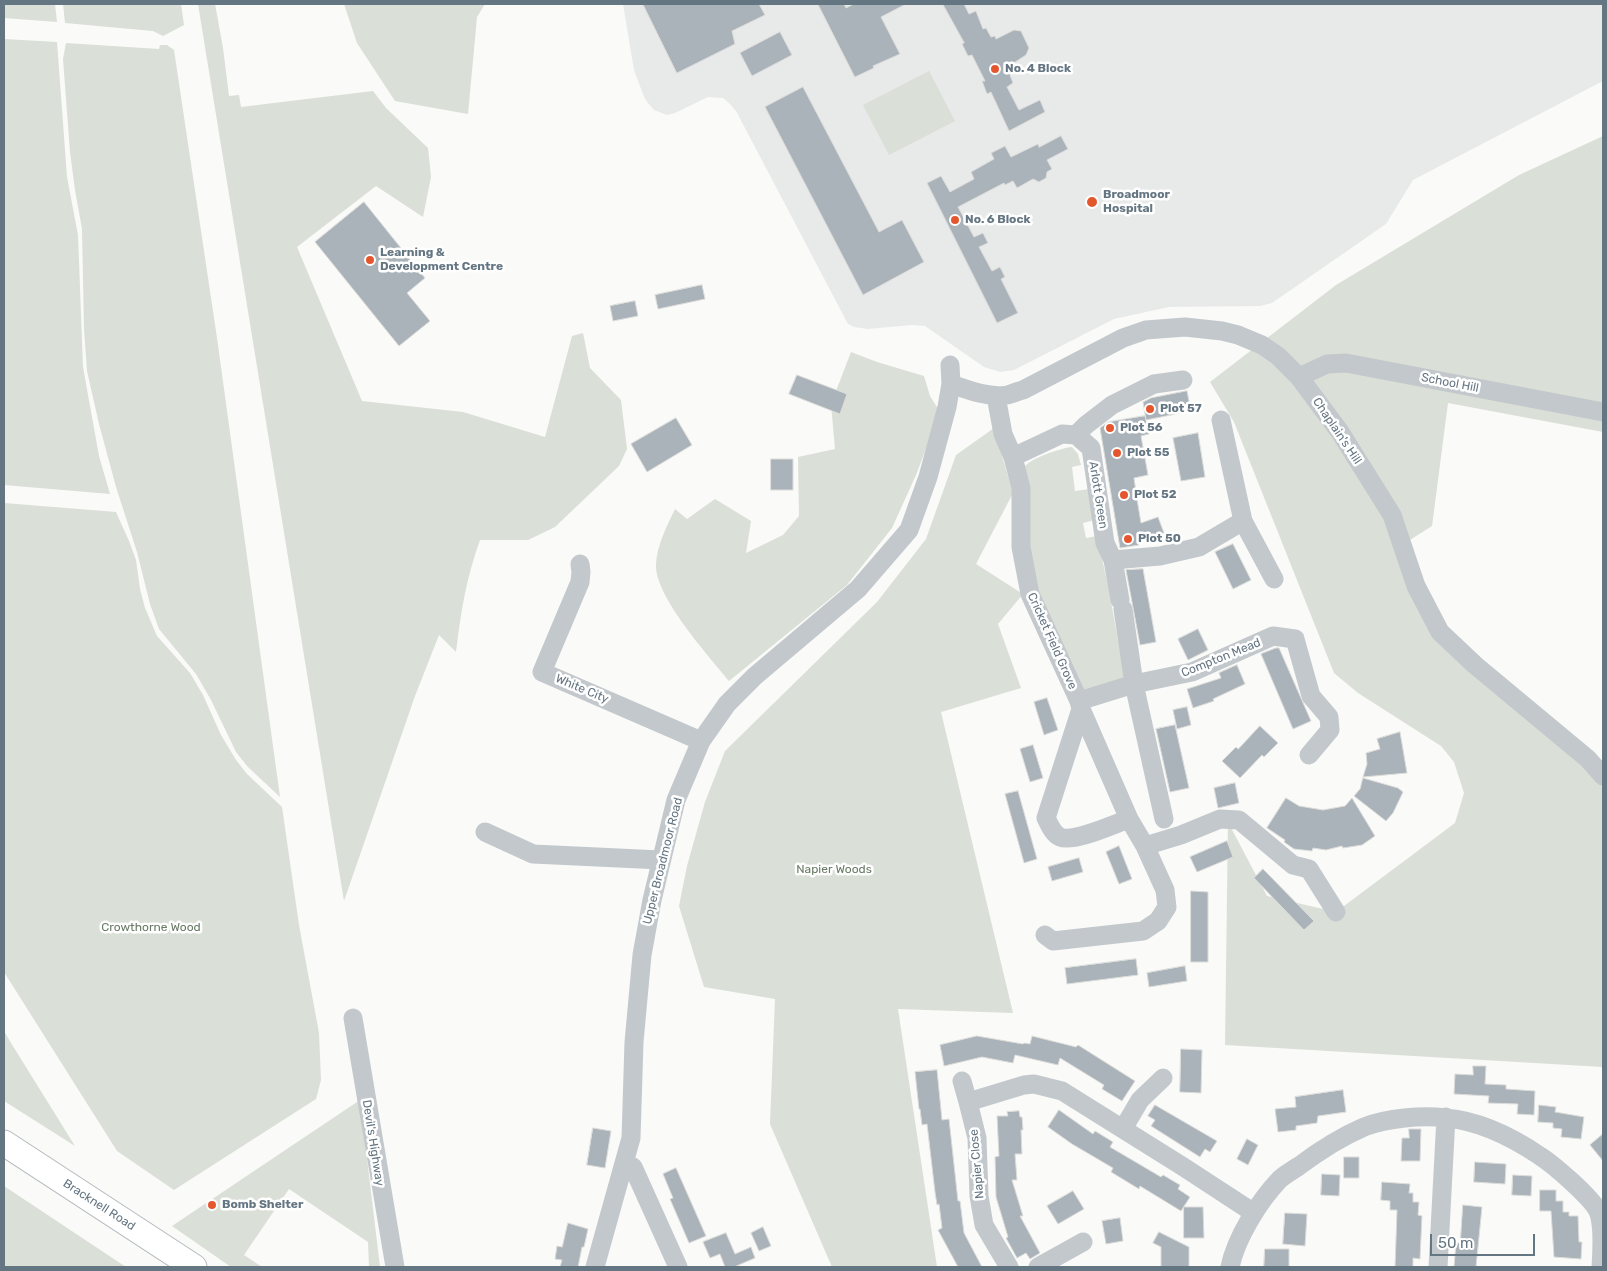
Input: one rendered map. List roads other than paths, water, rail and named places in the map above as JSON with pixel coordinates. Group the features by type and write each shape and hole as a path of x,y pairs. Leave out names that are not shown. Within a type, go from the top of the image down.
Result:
{"main road":[{"name":"Bracknell Road","path":"4,1143 194,1267"}],"street":[{"name":"Chaplain's Hill","path":"951,384 996,396 1008,395 1023,390 1123,338 1146,330 1184,327 1222,331 1245,337 1262,345 1278,356 1299,377 1340,432 1392,515 1416,586 1440,632 1475,665 1588,759 1603,776"},
{"name":"School Hill","path":"1299,377 1327,364 1346,363 1603,412"},
{"name":"Upper Broadmoor Road","path":"594,1267 631,1138 634,1042 642,955 646,928 676,800 702,741 727,704 755,676 858,589 909,530 928,477 947,407 951,384 950,365"},
{"path":"1013,456 1062,434 1076,435 1112,405 1154,384 1183,380"},
{"name":"Cricket Field Grove","path":"996,396 1003,434 1013,456 1021,488 1021,547 1030,594 1129,819 1145,846 1165,890 1167,906 1158,921 1143,931 1054,941 1045,935"},
{"path":"1221,420 1243,521 1274,579"},
{"name":"Arlott Green","path":"1076,435 1090,448 1105,543 1113,560 1134,684"},
{"path":"1113,560 1160,556 1199,547 1243,521"},
{"name":"White City","path":"580,564 582,572 580,582 542,672 702,741"},
{"name":"Compton Mead","path":"1080,705 1134,684 1192,672 1273,636 1295,639 1311,696 1329,717 1330,730 1309,755"},
{"path":"1134,684 1164,819"},
{"path":"1080,705 1046,818 1054,832 1060,837 1074,838 1129,819"},
{"path":"1145,846 1181,835 1220,819 1239,820 1293,865 1309,869 1336,912"},
{"path":"485,832 533,854 662,860"},
{"name":"Devil's Highway","path":"353,1018 395,1267"},
{"path":"1122,1129 1140,1100 1163,1078"},
{"name":"Napier Close","path":"962,1082 977,1138 979,1196 984,1225 1008,1267"},
{"path":"968,1102 1034,1084 1062,1091 1254,1213"},
{"path":"1438,1267 1446,1118"},
{"path":"1230,1267 1232,1256 1254,1213 1281,1179 1320,1150 1364,1127 1397,1119 1446,1118 1476,1123 1516,1140 1553,1164 1598,1202 1602,1239 1602,1267"},
{"path":"625,1163 633,1167 678,1267"},
{"path":"1038,1267 1083,1242"}],"place":[{"name":"No. 4 Block","path":"995,69"},
{"name":"Broadmoor Hospital","path":"1092,202"},
{"name":"No. 6 Block","path":"955,220"},
{"name":"Learning & Development Centre","path":"370,260"},
{"name":"Plot 57","path":"1150,409"},
{"name":"Plot 56","path":"1110,428"},
{"name":"Plot 55","path":"1117,453"},
{"name":"Plot 52","path":"1124,495"},
{"name":"Plot 50","path":"1128,539"},
{"name":"Bomb Shelter","path":"212,1205"}],"park label":[{"name":"Napier Woods","path":"834,870"},
{"name":"Crowthorne Wood","path":"151,928"}]}
